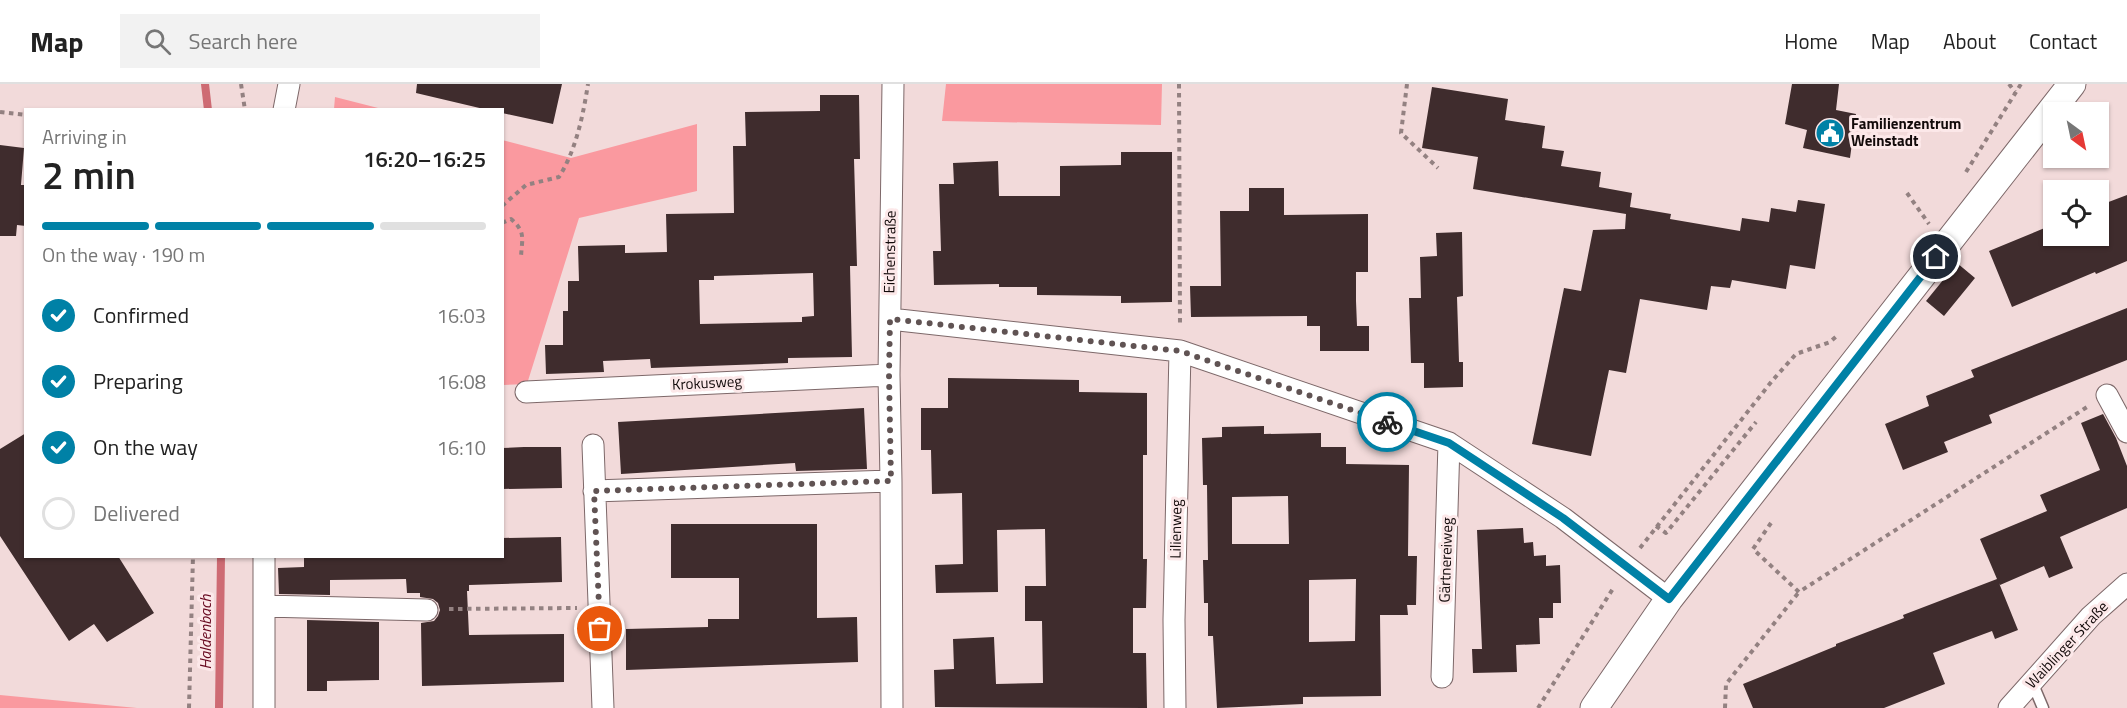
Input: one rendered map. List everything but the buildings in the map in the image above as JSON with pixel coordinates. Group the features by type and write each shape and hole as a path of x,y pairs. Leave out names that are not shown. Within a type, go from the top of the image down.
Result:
{"street":[{"path":"284,108 289,84"},
{"name":"Eichenstraße","path":"892,84 889,375 892,708"},
{"path":"1594,708 1669,599 2062,87"},
{"path":"890,319 1180,351 1449,443 1563,518 1669,599"},
{"name":"Lilienweg","path":"1175,708 1174,620 1180,351"},
{"name":"Krokusweg","path":"526,392 889,375"},
{"path":"2106,395 2127,432"},
{"name":"Gärtnereiweg","path":"1442,677 1449,443"},
{"path":"593,445 603,708"},
{"path":"594,491 891,481"},
{"path":"264,558 264,708"},
{"name":"Waiblinger Straße","path":"2009,708 2091,616 2127,584"},
{"path":"264,606 427,610"}],"lane":[{"path":"2032,682 2043,708"}],"path":[{"path":"241,84 245,108"},
{"path":"504,204 526,185 559,177 571,158 588,84"},
{"path":"1179,84 1180,351"},
{"path":"1407,84 1401,133 1438,168"},
{"path":"2009,84 2015,92"},
{"path":"1961,179 2020,84"},
{"path":"0,112 24,115"},
{"path":"1907,193 1931,227 1937,218"},
{"path":"504,222 511,219 521,229 523,236 521,257"},
{"path":"1538,708 1626,566 1772,381 1796,354 1830,342 1839,334"},
{"path":"1725,708 1726,684 1799,592 2106,395"},
{"path":"1656,526 1666,533 1756,422"},
{"path":"1771,523 1753,549 1799,592"},
{"path":"189,708 193,558"},
{"path":"427,610 565,608"}],"shaded area":[{"path":"946,84 1162,84 1161,125 942,121"},
{"path":"335,97 378,108 334,108"},
{"path":"697,124 697,191 579,218 527,384 504,385 504,141 571,158"},
{"path":"0,695 137,708 0,708"}],"waterway":[{"name":"Haldenbach","path":"205,84 208,108"},
{"name":"Haldenbach","path":"219,708 221,558"}],"way so far":[{"path":"600,629 594,491 891,481 890,319 1180,351 1387,422"}],"place":[{"name":"Familienzentrum Weinstadt","path":"1830,133"}],"route":[{"path":"1387,422 1449,443 1563,518 1669,599 1936,257"}]}
